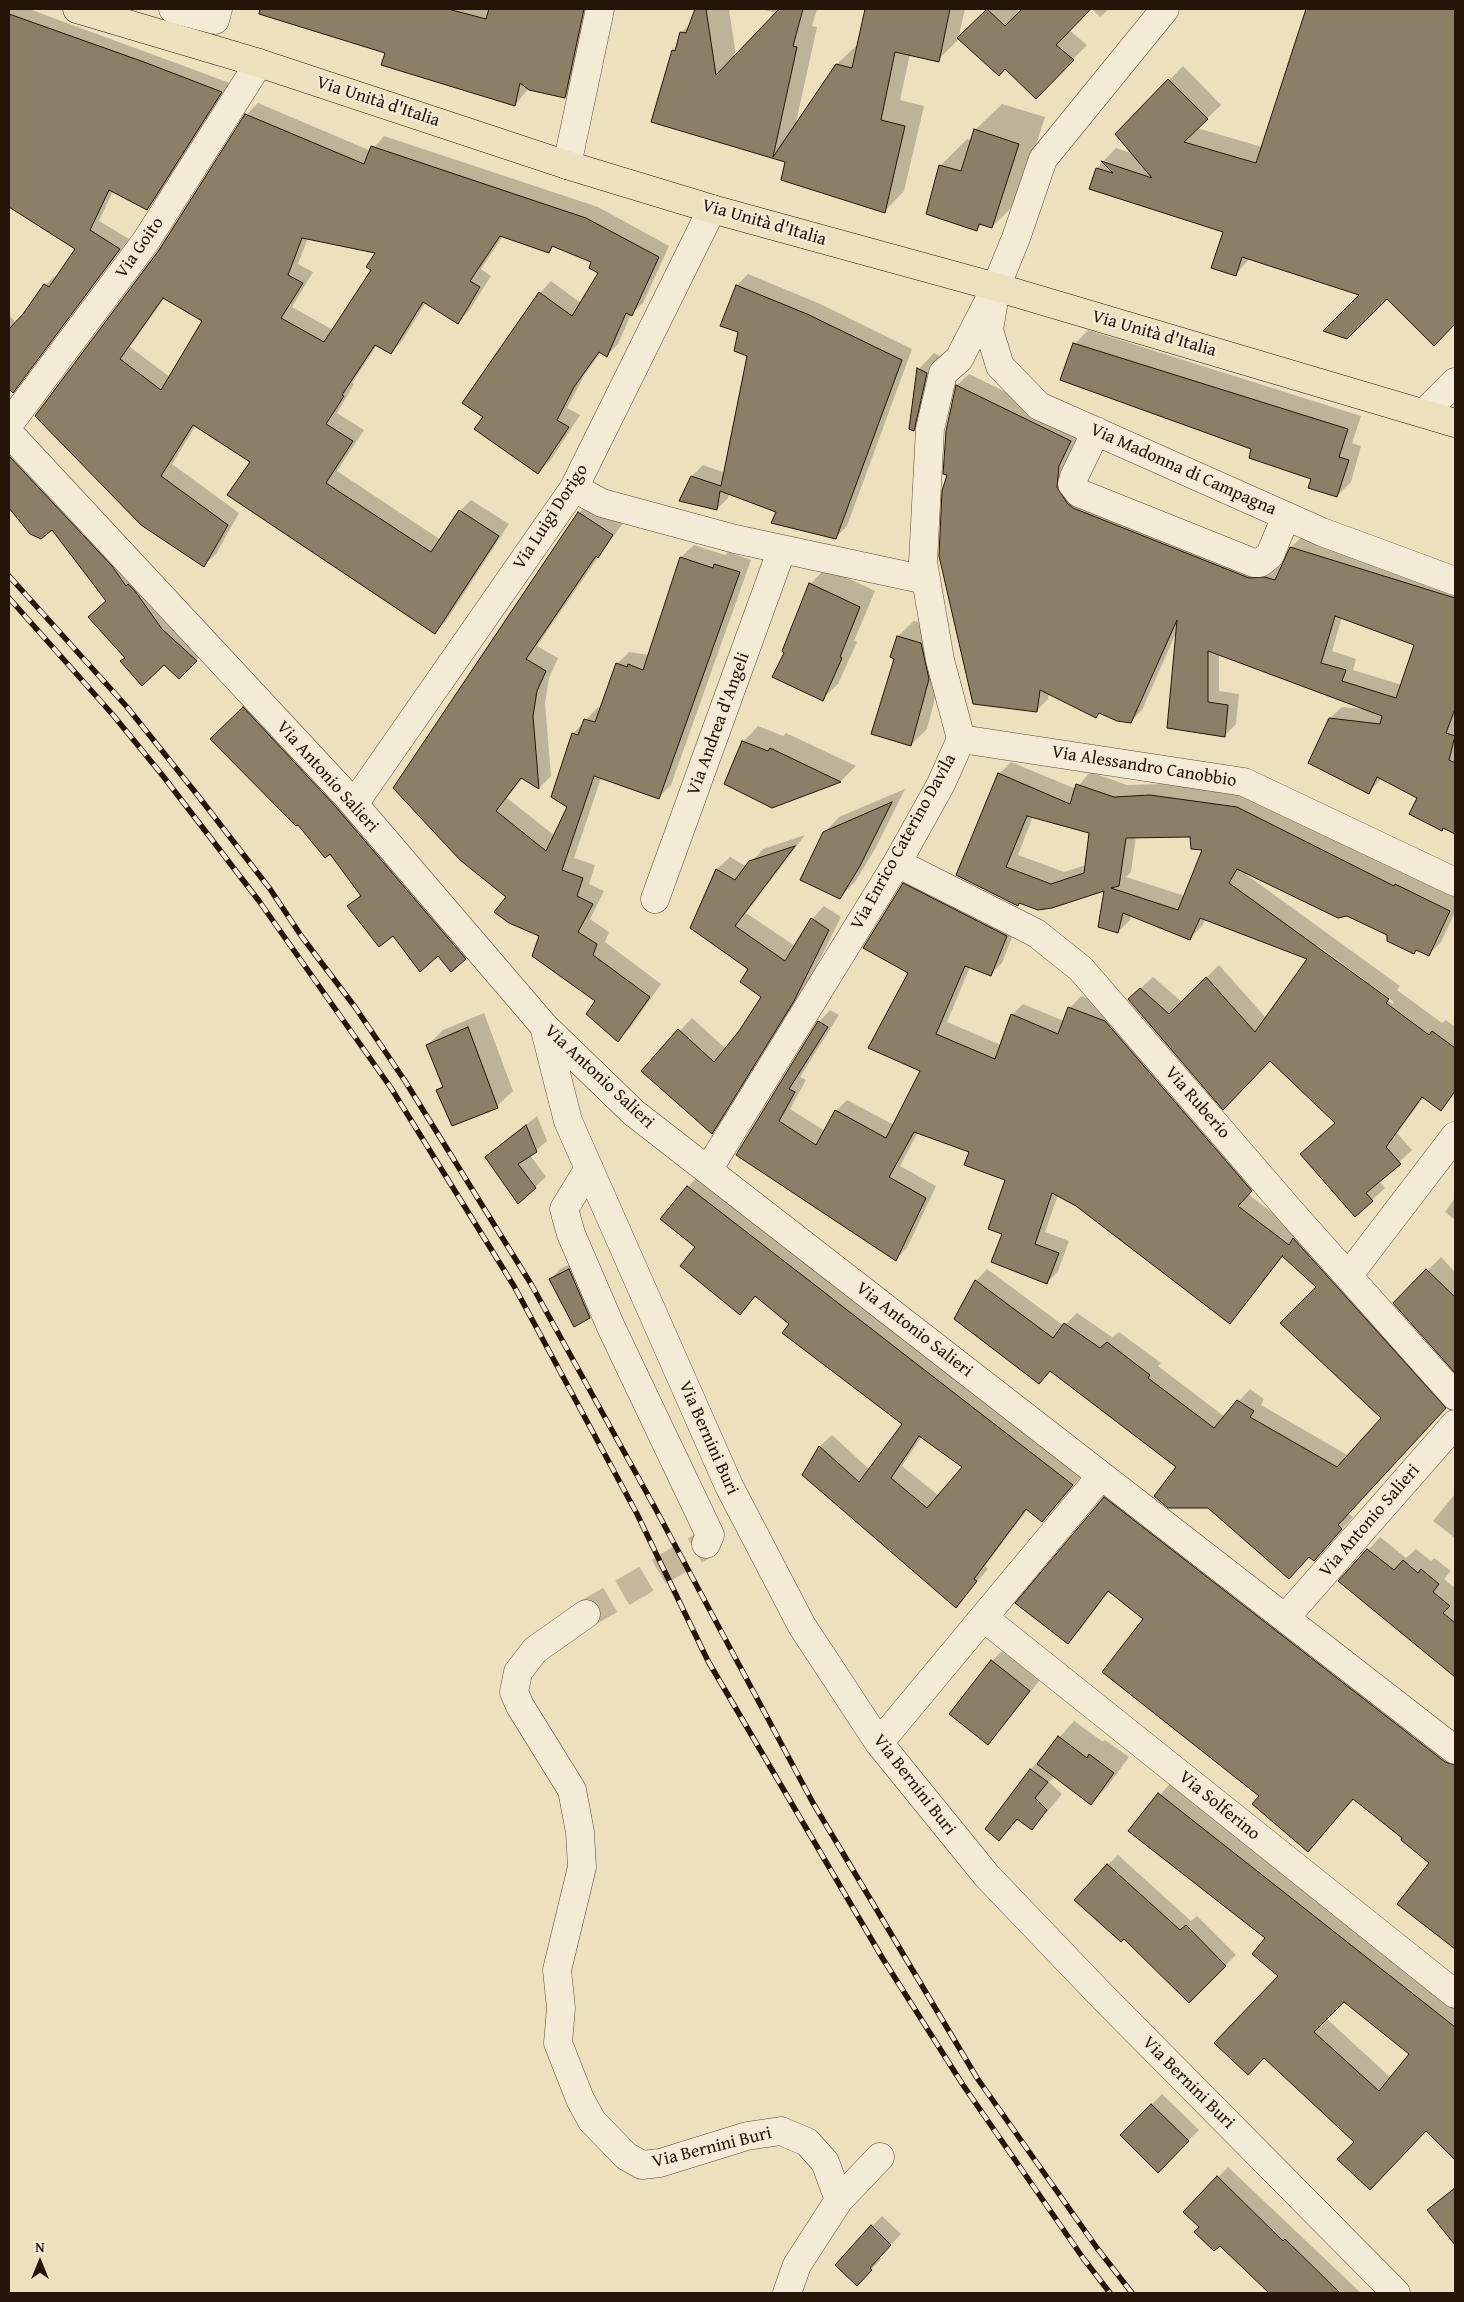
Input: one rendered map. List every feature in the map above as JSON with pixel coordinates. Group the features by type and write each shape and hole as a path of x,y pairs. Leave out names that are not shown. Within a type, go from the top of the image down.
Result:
{"main road":[{"name":"Via Unità d'Italia","path":"77,9 259,63 567,165 712,209 996,286 1455,423"}],"street":[{"path":"173,9 215,20 218,9"},
{"path":"214,49 226,9"},
{"path":"567,165 600,9"},
{"path":"996,286 1016,238 1043,159 1165,9"},
{"name":"Via Goito","path":"9,424 146,241 259,63"},
{"name":"Via Luigi Dorigo","path":"354,804 574,488 712,209"},
{"name":"Via Enrico Caterino Davila","path":"708,1170 897,863 941,784 961,739 940,660 923,562 930,429 943,373 959,359 996,286"},
{"name":"Via Madonna di Campagna","path":"996,286 989,330 1000,366 1039,406 1322,532 1455,581"},
{"path":"959,359 1000,366"},
{"path":"1424,413 1455,382"},
{"path":"1096,431 1072,484 1079,493 1254,563 1260,563 1270,555 1286,516"},
{"name":"Via Antonio Salieri","path":"9,433 354,804 544,1026 634,1113 1455,1750"},
{"path":"574,488 602,503 782,550 926,580"},
{"name":"Via Andrea d'Angeli","path":"655,899 782,550"},
{"name":"Via Alessandro Canobbio","path":"961,739 1244,782 1455,882"},
{"name":"Via Ruberio","path":"897,863 1036,934 1080,969 1455,1396"},
{"name":"Via Bernini Buri","path":"544,1026 568,1121 729,1486 802,1626 879,1743 994,1883 1099,1994 1396,2293"},
{"path":"1348,1276 1455,1136"},
{"path":"589,1168 564,1209 571,1234 611,1327 710,1535 706,1544"},
{"name":"Via Antonio Salieri","path":"1285,1618 1455,1424"},
{"path":"879,1743 1101,1476"},
{"name":"Via Bernini Buri","path":"586,1614 535,1650 518,1672 514,1692 520,1706 572,1790 580,1832 582,1867 557,1970 561,2008 558,2042 580,2099 592,2121 626,2156 642,2165 660,2163 747,2136 781,2131 807,2142 825,2162 839,2200"},
{"name":"Via Solferino","path":"984,1618 1455,1994"},
{"path":"787,2293 797,2266 839,2200 880,2157"}],"building":[{"path":"260,9 448,9 486,19 489,9 584,9 565,98 529,90 520,83 515,106 381,65 385,53 259,14"},
{"path":"695,9 706,9 716,75 779,9 803,9 793,46 797,47 773,157 836,64 852,68 865,9 950,9 939,62 895,52 881,120 905,126 885,213 781,180 785,162 651,122 672,50 675,51 680,32 686,33"},
{"path":"987,9 1005,26 1022,9 1091,9 1056,45 1074,60 1036,99 1005,69 999,76 957,38"},
{"path":"1306,9 1455,9 1455,324 1434,346 1387,299 1347,339 1323,331 1359,295 1242,257 1236,276 1211,268 1223,232 1089,189 1096,168 1113,173 1101,161 1152,178 1115,134 1168,79 1208,119 1184,142 1256,163"},
{"path":"9,14 222,92 147,210 109,190 90,230 120,249 13,393 9,389 9,329 23,314 44,284 49,287 75,249 9,207"},
{"path":"245,114 364,164 371,146 586,218 659,257 632,316 626,313 607,357 599,352 574,387 557,420 569,427 538,474 474,429 483,417 462,403 539,292 572,316 598,273 589,268 591,262 552,246 549,253 500,236 470,281 480,287 458,324 423,302 391,354 375,345 342,395 344,396 326,424 353,441 326,483 431,552 459,510 499,536 435,634 227,495 250,462 193,425 161,476 228,525 204,567 141,525 35,416 159,250","holes":["302,238 375,253 366,267 371,270 324,342 281,318 303,283 288,275","163,298 202,321 161,390 120,359"]},
{"path":"974,129 1019,144 992,228 979,224 977,231 926,214 939,165 961,171"},
{"path":"736,285 807,314 902,360 836,539 771,523 776,512 720,491 717,510 679,501 691,476 721,486 747,356 734,351 738,332 720,326"},
{"path":"1073,343 1348,429 1339,457 1349,460 1337,497 1308,488 1311,479 1249,458 1251,449 1060,380"},
{"path":"917,368 927,373 914,431 909,429"},
{"path":"956,385 1071,441 1059,466 1057,487 1067,503 1073,508 1249,578 1265,577 1275,580 1290,547 1455,598 1455,709 1446,733 1455,736 1449,760 1455,763 1455,834 1443,828 1442,831 1409,814 1417,798 1377,777 1369,794 1308,763 1329,718 1380,724 1382,716 1208,651 1208,702 1228,705 1225,737 1167,728 1177,620 1131,723 1117,721 1099,713 1096,718 1040,690 1037,712 973,704 939,556 942,491 947,475 943,474 946,431","holes":["1335,616 1414,645 1396,698 1342,681 1346,670 1321,663"]},
{"path":"9,456 112,566 126,586 128,584 135,591 162,629 197,661 179,679 164,665 142,686 120,661 125,658 88,617 106,601 52,530 41,539 30,534 9,508"},
{"path":"578,512 613,535 598,558 596,556 526,659 546,671 537,691 533,716 539,789 521,778 496,811 546,851 567,807 551,797 572,733 578,735 584,719 595,722 616,663 627,667 628,664 643,670 680,557 713,568 714,564 740,572 659,799 594,776 562,870 583,878 577,896 593,904 578,932 597,944 593,955 650,997 618,1042 586,1014 595,1001 532,956 539,936 509,923 494,912 506,897 460,860 393,788"},
{"path":"809,583 860,607 840,657 842,658 823,701 772,677 784,653 782,651"},
{"path":"897,636 921,643 929,679 911,746 871,734 894,659 890,657"},
{"path":"243,707 335,806 466,959 451,972 438,956 420,972 393,936 379,947 347,906 361,896 330,854 325,858 298,825 296,826 210,739"},
{"path":"742,741 768,751 770,748 841,782 772,808 724,784"},
{"path":"998,773 1070,804 1076,784 1114,797 1150,795 1237,807 1394,886 1395,884 1450,911 1429,956 1416,950 1414,954 1387,941 1387,935 1347,916 1338,918 1237,869 1229,883 1389,999 1386,1003 1429,1035 1432,1031 1455,1048 1455,1091 1441,1111 1422,1097 1386,1147 1401,1164 1366,1193 1373,1201 1355,1217 1300,1154 1335,1123 1270,1061 1223,1110 1128,999 1140,988 1169,1014 1206,977 1255,1032 1307,959 1200,918 1190,940 1123,913 1118,933 1098,927 1104,891 1052,908 1038,910 1019,903 1018,906 956,875","holes":["1027,816 1089,833 1084,873 1051,884 1006,867","1190,837 1191,849 1202,850 1178,910 1111,888 1119,886 1126,838"]},
{"path":"892,802 860,866 840,899 800,880 823,832"},
{"path":"795,846 735,926 785,961 811,918 829,930 794,1001 712,1134 641,1071 678,1029 714,1062 739,1031 761,997 740,982 748,969 690,928 716,869 735,880 749,861"},
{"path":"903,883 1007,936 991,976 965,966 936,1034 995,1059 1011,1014 1058,1034 1068,1007 1105,1021 1252,1191 1238,1206 1289,1245 1293,1238 1446,1408 1338,1525 1342,1529 1314,1561 1309,1557 1289,1579 1208,1508 1168,1508 1154,1496 1176,1467 1050,1371 1039,1384 954,1319 975,1280 1053,1338 1064,1323 1100,1348 1107,1342 1150,1375 1148,1378 1214,1428 1237,1400 1254,1411 1250,1417 1337,1467 1381,1418 1280,1323 1316,1287 1282,1256 1230,1324 1076,1206 1052,1193 1035,1244 1059,1253 1047,1284 991,1262 1002,1234 988,1229 1005,1180 964,1165 969,1152 914,1132 889,1177 926,1198 896,1261 736,1155 818,1021 828,1027 789,1089 795,1092 779,1121 816,1145 835,1110 886,1138 920,1071 868,1048 908,973 863,948"},
{"path":"468,1027 498,1108 452,1126 436,1090 443,1087 426,1045"},
{"path":"526,1125 537,1152 518,1164 536,1188 518,1204 485,1157"},
{"path":"687,1186 1073,1485 1042,1522 1026,1509 974,1579 977,1581 956,1608 802,1475 819,1446 859,1482 902,1424 782,1333 789,1324 755,1296 740,1315 680,1266 695,1247 660,1219","holes":["919,1436 962,1467 927,1508 891,1478"]},
{"path":"569,1269 590,1318 574,1327 549,1279"},
{"path":"1426,1269 1455,1297 1455,1373 1393,1303"},
{"path":"1104,1497 1445,1762 1455,1765 1455,1949 1397,1904 1429,1863 1401,1840 1402,1838 1353,1799 1308,1852 1252,1804 1259,1796 1102,1672 1143,1619 1108,1591 1068,1644 1015,1603"},
{"path":"1367,1549 1394,1570 1403,1560 1418,1573 1421,1569 1439,1584 1433,1592 1450,1606 1443,1613 1455,1623 1455,1677 1338,1581"},
{"path":"991,1660 1030,1691 988,1745 949,1714"},
{"path":"1058,1736 1087,1758 1089,1754 1114,1773 1091,1805 1037,1764"},
{"path":"1030,1769 1048,1782 1035,1798 1047,1810 1032,1830 1017,1819 999,1841 985,1829"},
{"path":"1158,1793 1455,2027 1455,2160 1426,2131 1370,2190 1337,2159 1354,2142 1264,2058 1248,2075 1214,2043 1278,1976 1252,1954 1265,1938 1128,1831","holes":["1344,2002 1409,2054 1379,2091 1314,2032"]},
{"path":"1107,1864 1180,1930 1186,1925 1226,1966 1189,2003 1124,1939 1121,1942 1074,1900"},
{"path":"1151,2104 1189,2141 1158,2173 1120,2135"},
{"path":"1217,2176 1283,2241 1285,2239 1340,2293 1269,2293 1220,2246 1214,2251 1194,2232 1199,2227 1183,2212"},
{"path":"1455,2188 1455,2245 1427,2210"},
{"path":"871,2225 891,2245 857,2286 835,2265"}],"tunnel":[{"path":"586,1614 706,1544"}],"railway":[{"path":"9,576 127,707 199,797 270,889 302,937 355,1007 405,1081 531,1284 654,1506 813,1803 977,2078 1097,2248 1132,2293"},
{"path":"9,598 113,715 163,776 259,901 391,1088 514,1286 637,1514 708,1661 883,1959 963,2085 1083,2258 1110,2293"}]}
